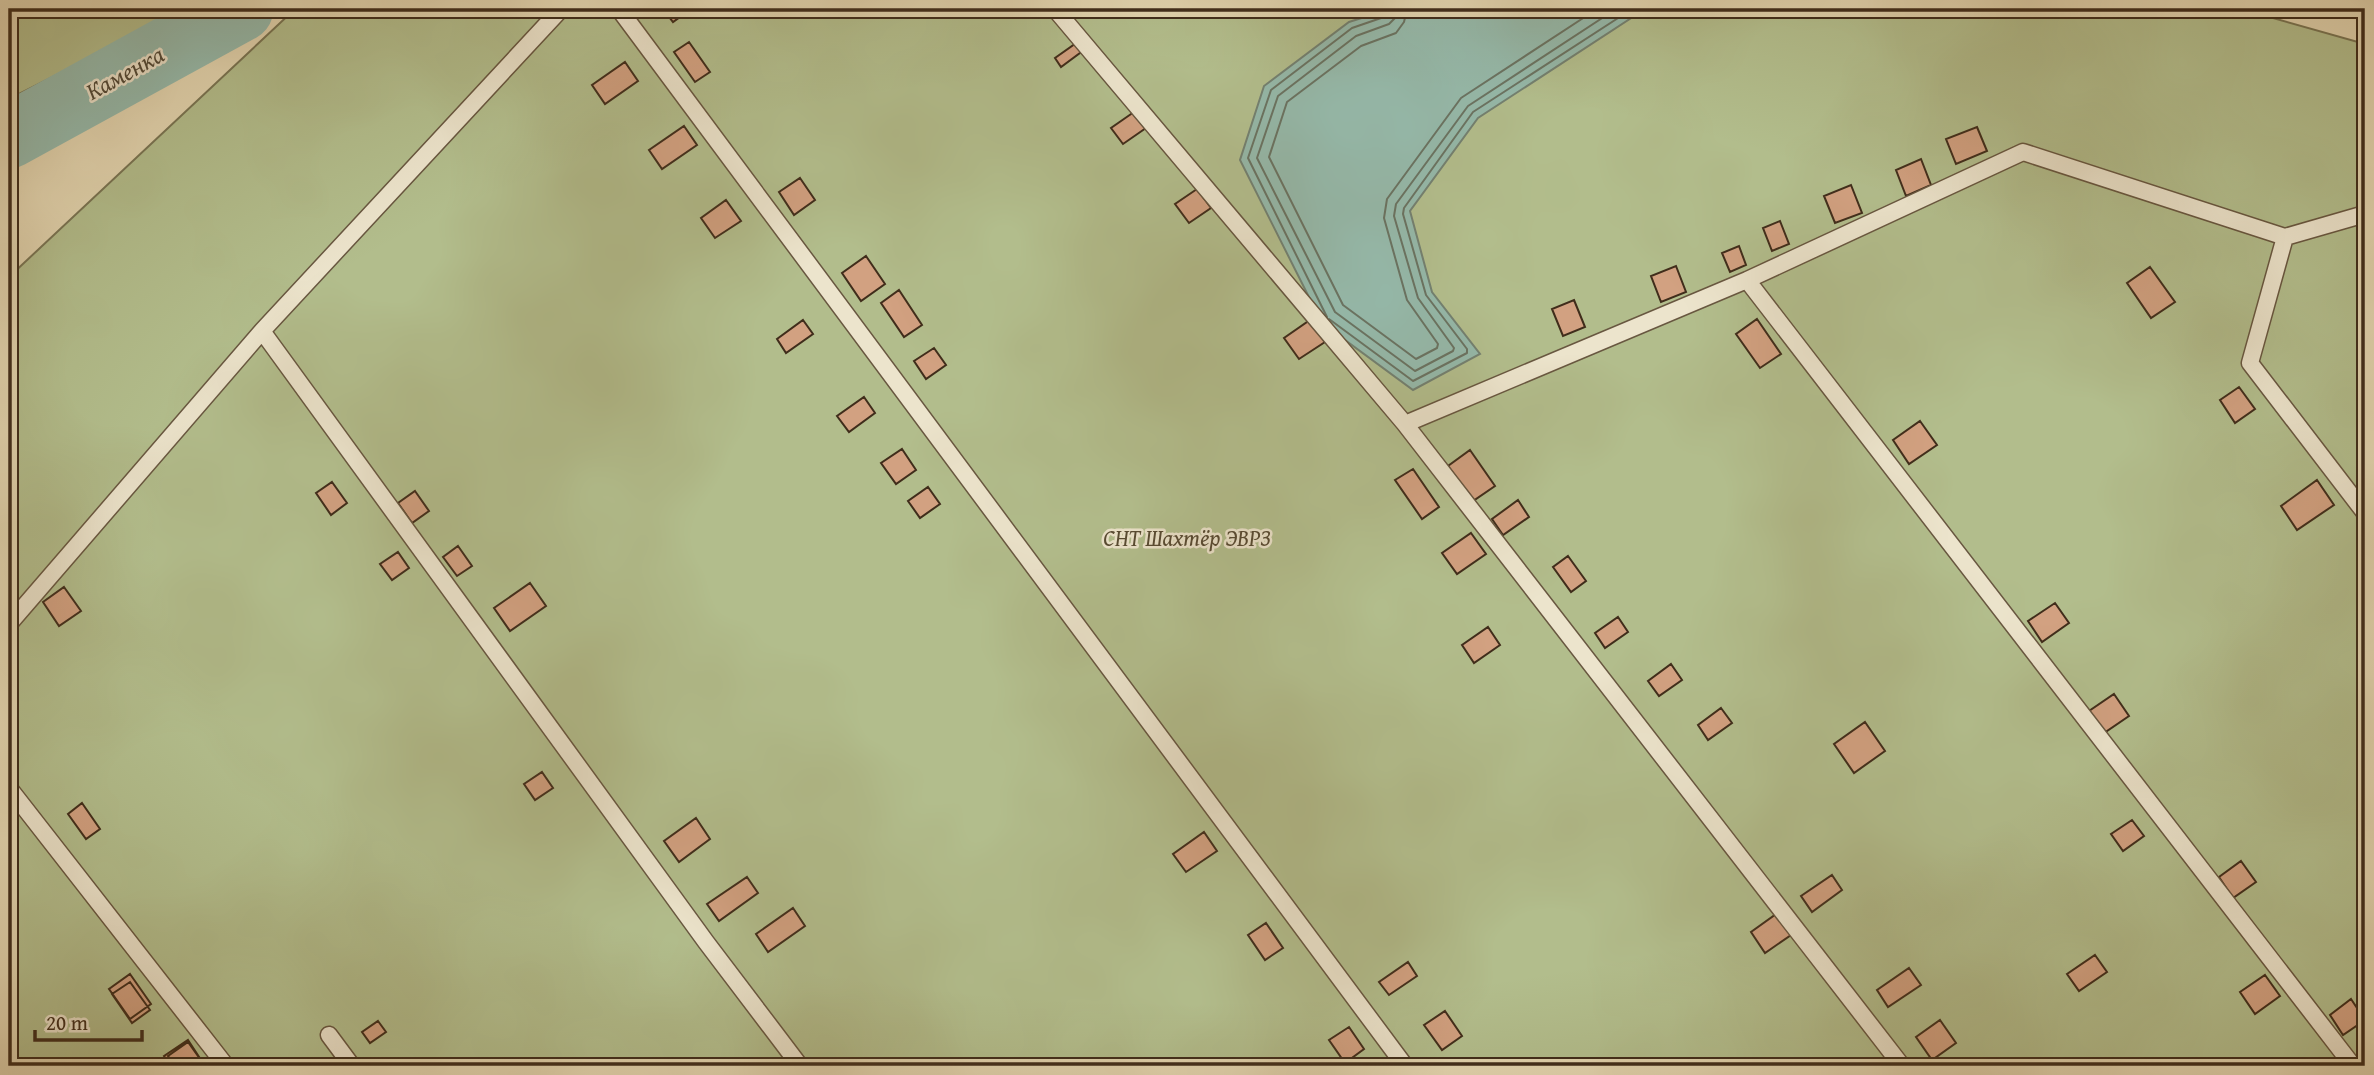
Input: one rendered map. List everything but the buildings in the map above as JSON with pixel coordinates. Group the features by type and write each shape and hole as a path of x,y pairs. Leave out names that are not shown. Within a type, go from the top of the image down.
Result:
{"lane":[{"path":"9,624 262,331 561,9"},
{"path":"619,9 1405,1066"},
{"path":"1055,9 1405,424 1902,1066"},
{"path":"1405,424 1747,280 2023,152 2285,237 2365,214"},
{"path":"2285,237 2250,363 2365,513"},
{"path":"1747,280 2353,1066"},
{"path":"262,331 698,931 800,1066"},
{"path":"9,788 226,1066"},
{"path":"329,1035 352,1066"}],"green space":[{"path":"9,9 188,9 9,99"},
{"name":"СНТ Шахтёр ЭВРЗ","path":"295,9 2241,9 2365,44 2365,1066 9,1066 9,277"}],"water":[{"path":"1390,9 1645,9 1478,118 1410,211 1432,292 1480,354 1413,390 1322,323 1240,160 1264,86 1349,22"}],"waterway":[{"name":"Каменка","path":"9,136 241,9"}]}
